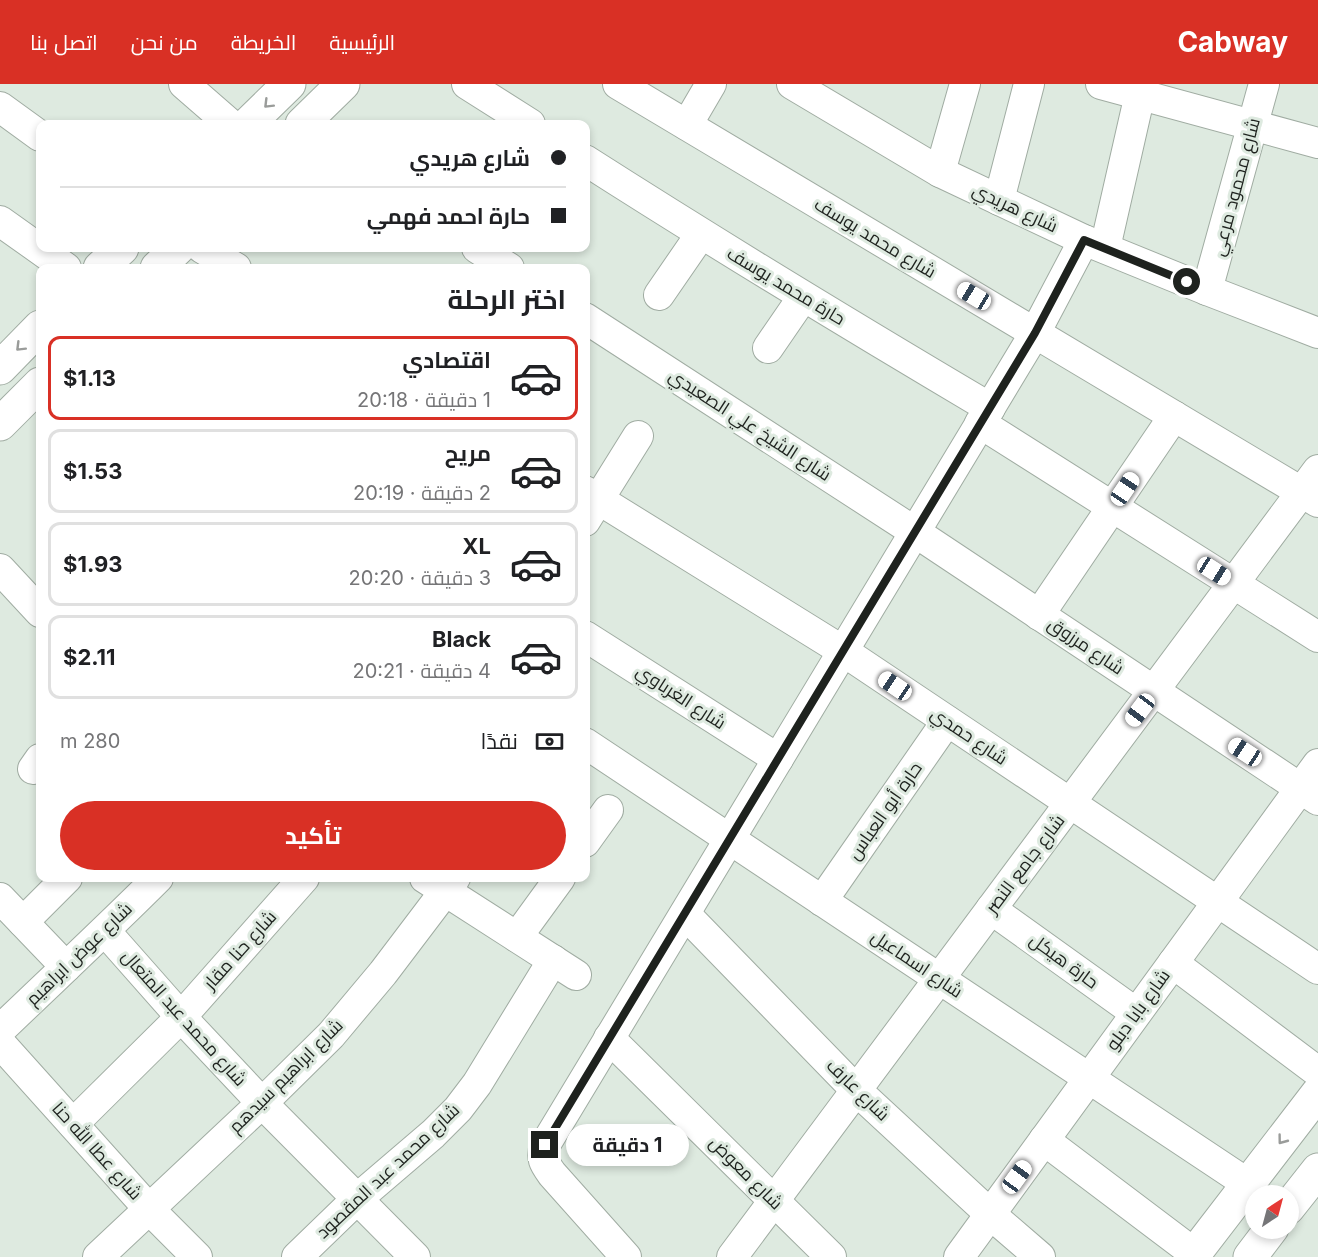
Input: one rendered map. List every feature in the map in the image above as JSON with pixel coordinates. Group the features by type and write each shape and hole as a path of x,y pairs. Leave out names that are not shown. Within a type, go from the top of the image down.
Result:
{"main road":[{"path":"252,120 289,84"},
{"path":"306,120 343,84"},
{"path":"104,264 118,252"},
{"path":"161,264 174,252"},
{"path":"0,368 36,331"},
{"path":"0,424 36,391"},
{"path":"1193,1256 1318,1093"},
{"path":"1299,1194 1318,1170"},
{"path":"1250,1257 1264,1239"}],"street":[{"path":"184,84 225,120"},
{"name":"شارع محمد يوسف","path":"618,84 1174,416 1313,488"},
{"path":"687,125 711,84"},
{"name":"شارع هريدي","path":"792,84 940,172 999,200 1095,244 1207,291 1318,333"},
{"path":"940,172 965,84"},
{"path":"999,200 1029,84"},
{"path":"1101,84 1318,143"},
{"name":"شارع محمود مرعي","path":"1207,291 1264,84"},
{"path":"470,85 524,120"},
{"path":"626,1257 544,1163 545,1145 1035,333 1095,244 1140,94"},
{"path":"0,107 36,133"},
{"name":"حارة محمد يوسف","path":"590,163 803,297 985,416 1113,507 1318,637"},
{"path":"0,221 36,247"},
{"path":"659,295 701,234"},
{"path":"44,252 60,264"},
{"path":"209,252 229,264"},
{"path":"483,252 503,264"},
{"path":"768,348 803,297"},
{"name":"شارع الشيخ علي الصعيدي","path":"590,321 915,532"},
{"path":"1039,615 1174,416"},
{"path":"590,504 638,436"},
{"name":"شارع جامع النصر","path":"732,1257 1234,584 1313,488"},
{"name":"شارع حمدي","path":"590,504 843,651 1318,969"},
{"name":"شارع مرزوق","path":"915,532 1309,794"},
{"path":"0,569 36,608"},
{"name":"شارع الغرباوي","path":"590,639 778,759"},
{"name":"حارة أبو العباس","path":"822,901 947,721"},
{"name":"شارع اسماعيل","path":"590,746 1248,1184"},
{"name":"شارع بابا دبلو","path":"958,1257 1217,902 1309,794 1318,764"},
{"path":"590,835 608,810"},
{"path":"23,922 63,882"},
{"name":"شارع عوض ابراهيم","path":"0,1030 154,882"},
{"name":"شارع حنا مقار","path":"73,1125 181,1017 300,882"},
{"path":"442,882 517,937 557,882"},
{"name":"شارع ابراهيم سيدهم","path":"98,1257 331,1035 383,973 442,882"},
{"path":"0,898 66,966"},
{"name":"حارة هيكل","path":"991,909 1136,1013"},
{"name":"شارع عارف","path":"685,914 856,1090 1040,1257"},
{"name":"شارع محمد عبد المتعال","path":"105,931 181,1017 262,1103 415,1257"},
{"name":"شارع محمد عبد المقصود","path":"297,1257 357,1199 433,1134 458,1109 564,968 517,937"},
{"path":"1173,963 1318,1072"},
{"name":"شارع معوض","path":"609,1038 831,1257"},
{"name":"شارع عطا الله حنا","path":"0,1043 149,1209 197,1257"},
{"path":"1044,1140 1193,1256"}],"route":[{"path":"545,1145 1035,333 1084,240 1187,282"}]}
